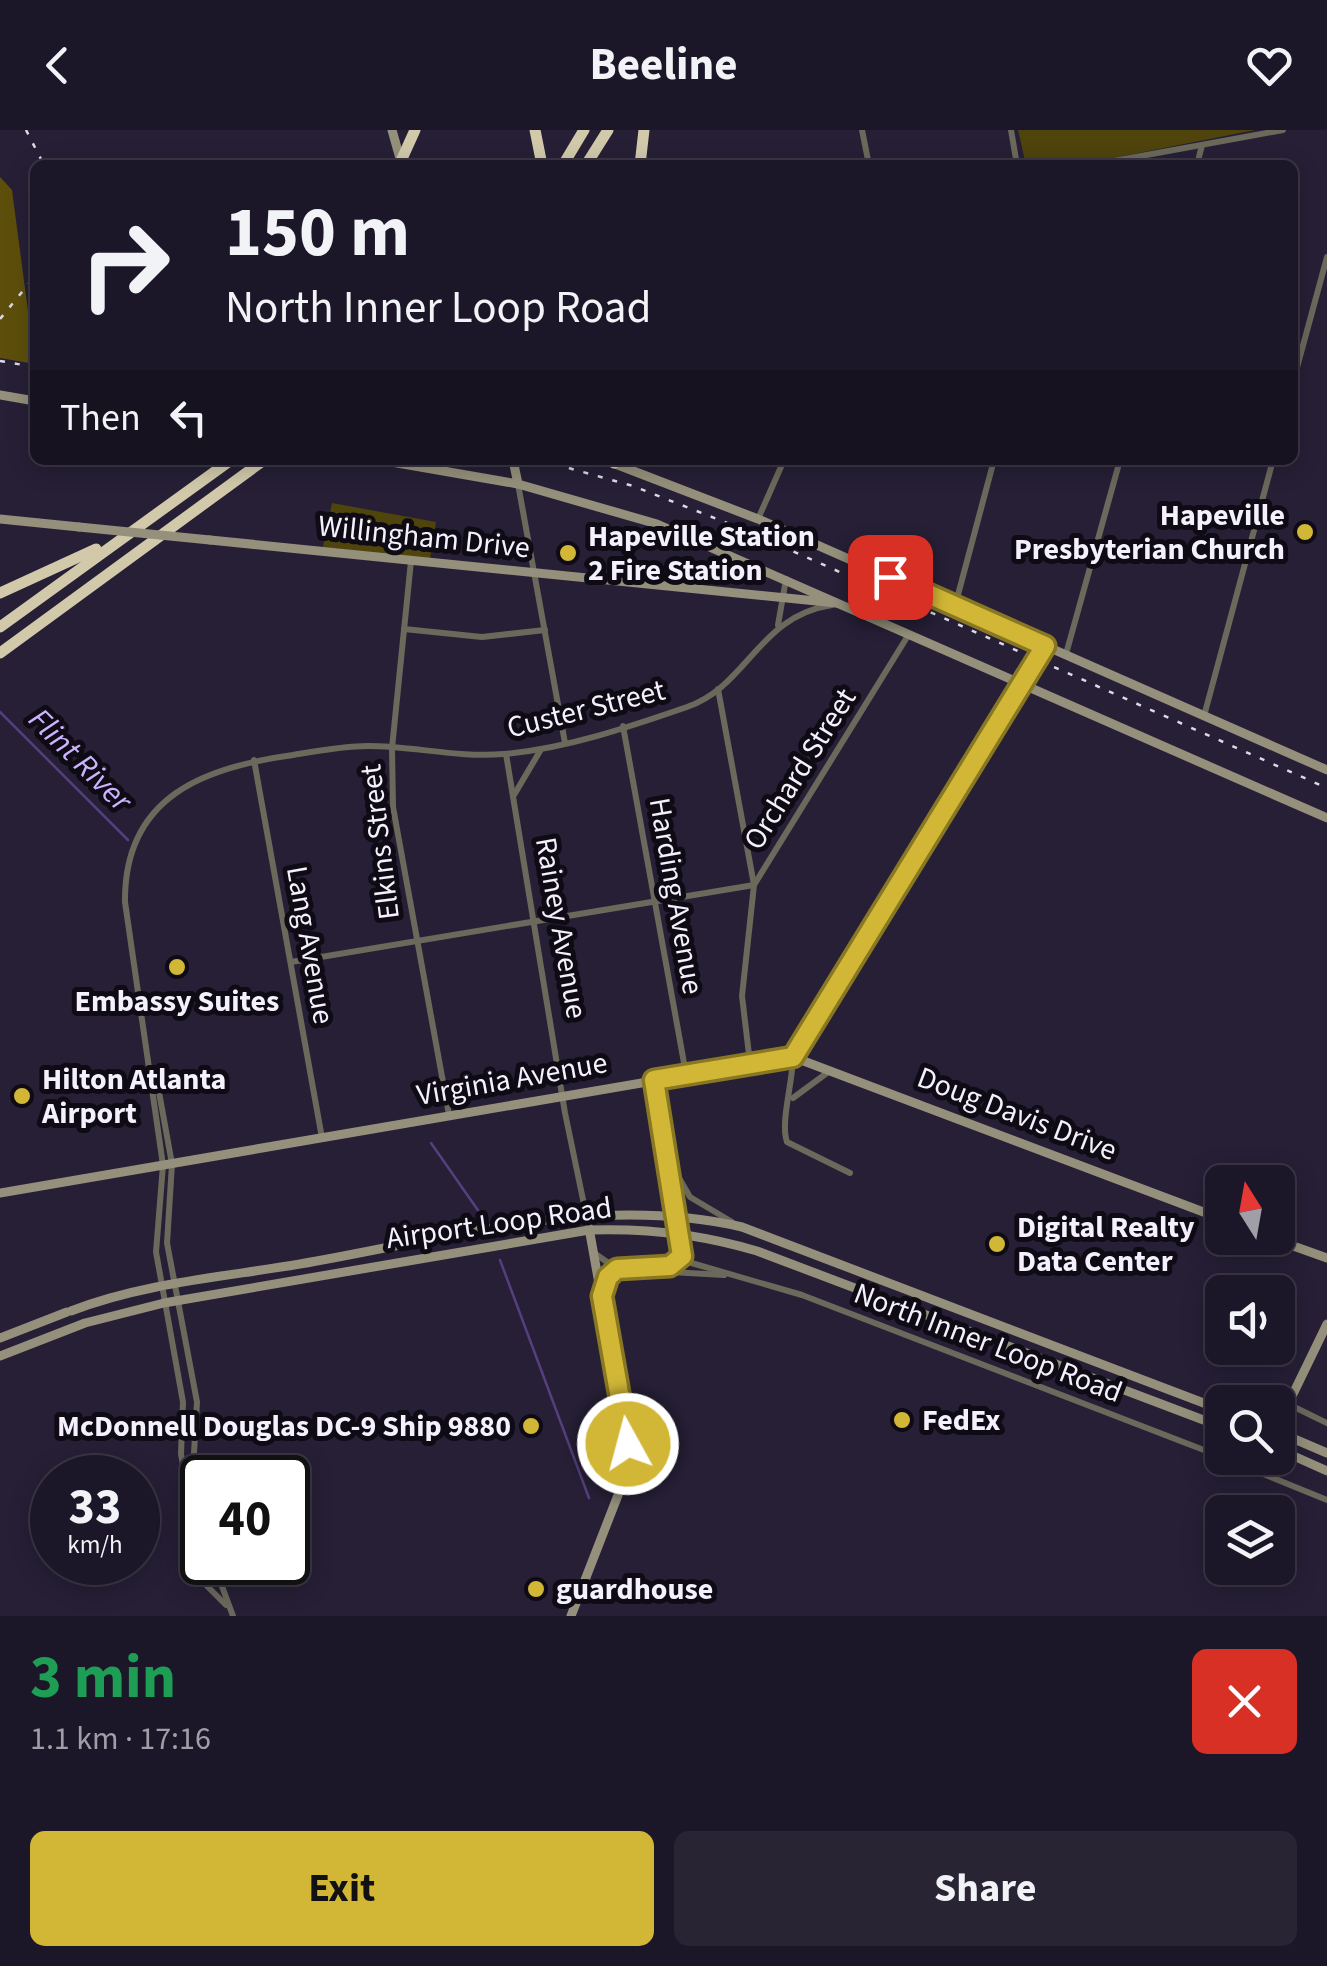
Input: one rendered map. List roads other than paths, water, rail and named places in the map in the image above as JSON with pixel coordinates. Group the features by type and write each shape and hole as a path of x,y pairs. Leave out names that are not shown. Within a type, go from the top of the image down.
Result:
{"highway":[{"path":"402,160 416,130"},
{"path":"535,130 541,160"},
{"path":"566,160 584,130"},
{"path":"589,160 608,130"},
{"path":"641,160 644,130"},
{"path":"0,627 223,465"},
{"path":"0,654 257,465"},
{"path":"0,593 118,540"}],"main road":[{"path":"392,130 400,160"},
{"path":"0,395 30,399"},
{"path":"409,465 518,484 657,524 1327,818"},
{"path":"514,465 518,484"},
{"path":"618,465 758,519 1327,770"},
{"name":"Willingham Drive","path":"0,519 844,604"},
{"path":"793,1057 1045,646"},
{"name":"Virginia Avenue","path":"0,1192 793,1057"},
{"name":"Doug Davis Drive","path":"793,1057 1205,1213"},
{"name":"Airport Loop Road","path":"0,1338 69,1312 161,1286 586,1214 677,1214 742,1227 1205,1404"},
{"name":"Rainey Avenue","path":"571,1616 622,1482 628,1426 586,1214"},
{"name":"Airport Loop Road","path":"0,1356 85,1323 178,1300 589,1230 638,1228 681,1233 756,1251 1205,1421"},
{"path":"1295,1246 1327,1258"},
{"path":"1295,1390 1327,1324"},
{"path":"1295,1437 1327,1453"},
{"path":"1295,1456 1327,1470"}],"street":[{"path":"862,130 868,160"},
{"path":"1010,130 1016,160"},
{"path":"1120,160 1283,130"},
{"path":"1198,160 1202,145"},
{"path":"1298,364 1327,257"},
{"path":"758,519 782,465"},
{"path":"955,606 993,465"},
{"path":"1066,654 1119,465"},
{"path":"1204,716 1272,465"},
{"path":"518,484 566,743"},
{"name":"Elkins Street","path":"411,561 392,748 393,807 449,1116"},
{"path":"777,626 786,578"},
{"name":"Custer Street","path":"167,1164 149,1084 152,1076 124,895 133,854 148,823 173,794 210,771 254,760 353,746 506,754 566,743 691,706 718,689 777,626 809,609 844,604"},
{"path":"404,630 482,637 544,630"},
{"name":"Orchard Street","path":"291,962 754,885 909,634"},
{"path":"718,689 754,885 742,996 750,1064"},
{"name":"Harding Avenue","path":"623,726 686,1074"},
{"path":"513,796 542,749"},
{"name":"Rainey Avenue","path":"506,754 586,1214"},
{"name":"Lang Avenue","path":"254,760 322,1138"},
{"path":"793,1057 792,1099 784,1130 787,1142 850,1173"},
{"path":"792,1099 830,1070"},
{"path":"592,1248 599,1259 617,1269 670,1266 682,1256 654,1080"},
{"name":"Airport Loop Road","path":"665,1147 676,1177 690,1197 742,1227"},
{"path":"167,1164 167,1243 197,1402 194,1455"},
{"path":"167,1164 156,1234 161,1286 183,1402 180,1454 204,1583 233,1616"},
{"name":"North Inner Loop Road","path":"682,1256 688,1262 802,1295 1205,1450"},
{"path":"602,1296 608,1277 617,1269"},
{"name":"North Inner Loop Road","path":"617,1269 735,1275"},
{"path":"1295,1407 1327,1423"},
{"name":"North Inner Loop Road","path":"1267,1475 1327,1500"},
{"path":"220,1585 226,1605"}],"waterway":[{"name":"Flint River","path":"0,712 128,840"},
{"name":"Flint River","path":"431,1143 482,1216"},
{"name":"Flint River","path":"500,1260 589,1498"}],"railway":[{"path":"26,130 41,160"},
{"path":"0,319 30,282"},
{"path":"0,361 30,366"},
{"path":"558,465 633,486 745,530 1327,788"}],"place":[{"name":"Hapeville Presbyterian Church","path":"1305,532"},
{"name":"Hapeville Station 2 Fire Station","path":"568,553"},
{"name":"Embassy Suites","path":"177,967"},
{"name":"Hilton Atlanta Airport","path":"22,1096"},
{"name":"Digital Realty Data Center","path":"997,1244"},
{"name":"FedEx","path":"902,1420"},
{"name":"McDonnell Douglas DC-9 Ship 9880","path":"531,1426"},
{"name":"guardhouse","path":"536,1589"}]}
